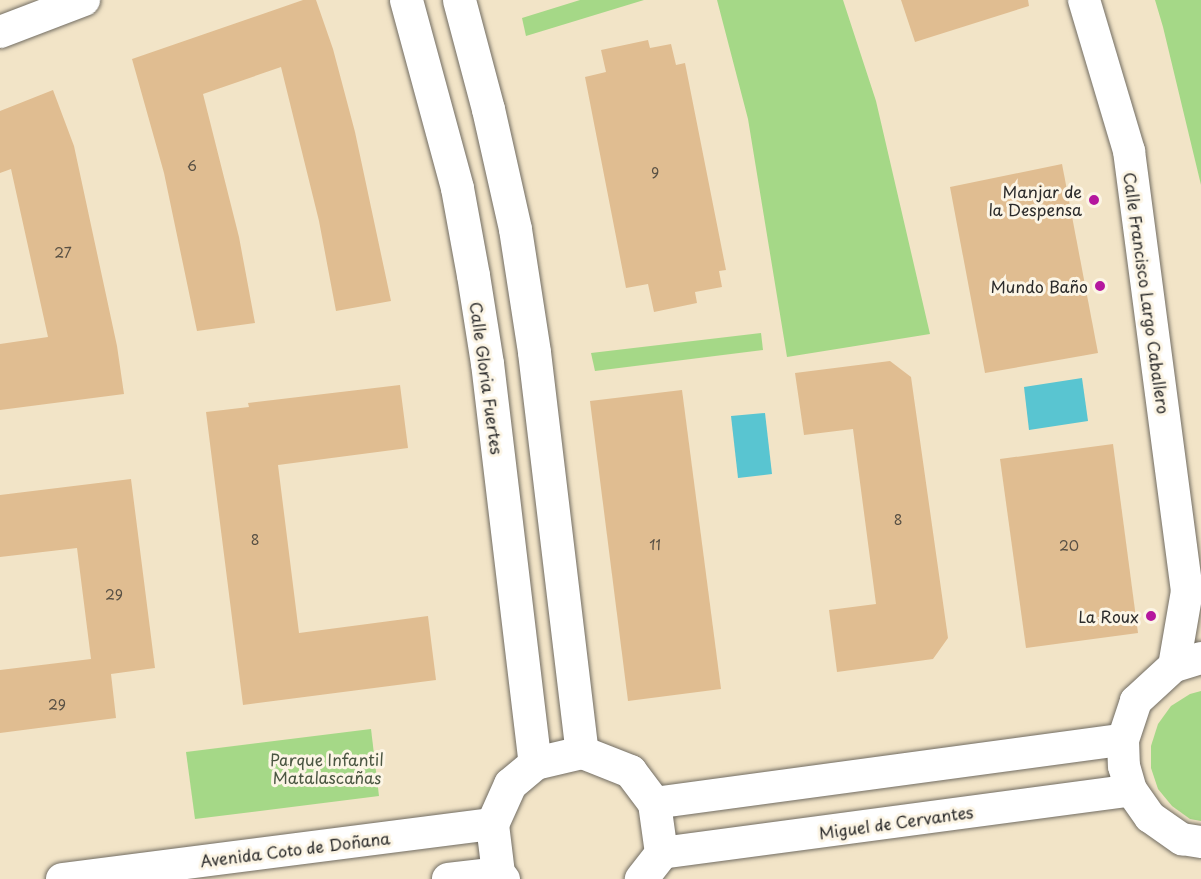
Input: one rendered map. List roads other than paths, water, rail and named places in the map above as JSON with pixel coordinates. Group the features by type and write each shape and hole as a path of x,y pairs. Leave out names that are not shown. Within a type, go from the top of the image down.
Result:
{"main road":[{"name":"Calle Gloria Fuertes","path":"406,0 457,188 473,275 487,363 535,763"},
{"path":"459,0 488,109 515,229 534,352 582,753"},
{"path":"501,876 492,824 510,784 535,763 582,753 630,771 654,803 661,854 641,879"}],"street":[{"path":"0,32 84,0"},
{"name":"Calle Francisco Largo Caballero","path":"1084,0 1129,151 1194,599 1188,662"},
{"path":"1188,662 1136,701 1123,740 1124,766 1131,790 1150,817 1195,846"},
{"path":"654,803 1123,740"},
{"name":"Miguel de Cervantes","path":"661,854 1131,790"},
{"name":"Avenida Coto de Doñana","path":"62,879 492,824"},
{"path":"448,879 501,876"}],"water":[{"path":"1082,378 1088,421 1029,430 1024,387"},
{"path":"765,413 772,474 738,478 731,416"}],"place":[{"name":"Manjar de la Despensa","path":"1094,200"},
{"name":"Mundo Baño","path":"1100,286"},
{"name":"La Roux","path":"1151,616"}],"park label":[{"name":"Parque Infantil Matalascañas","path":"327,768"}]}
